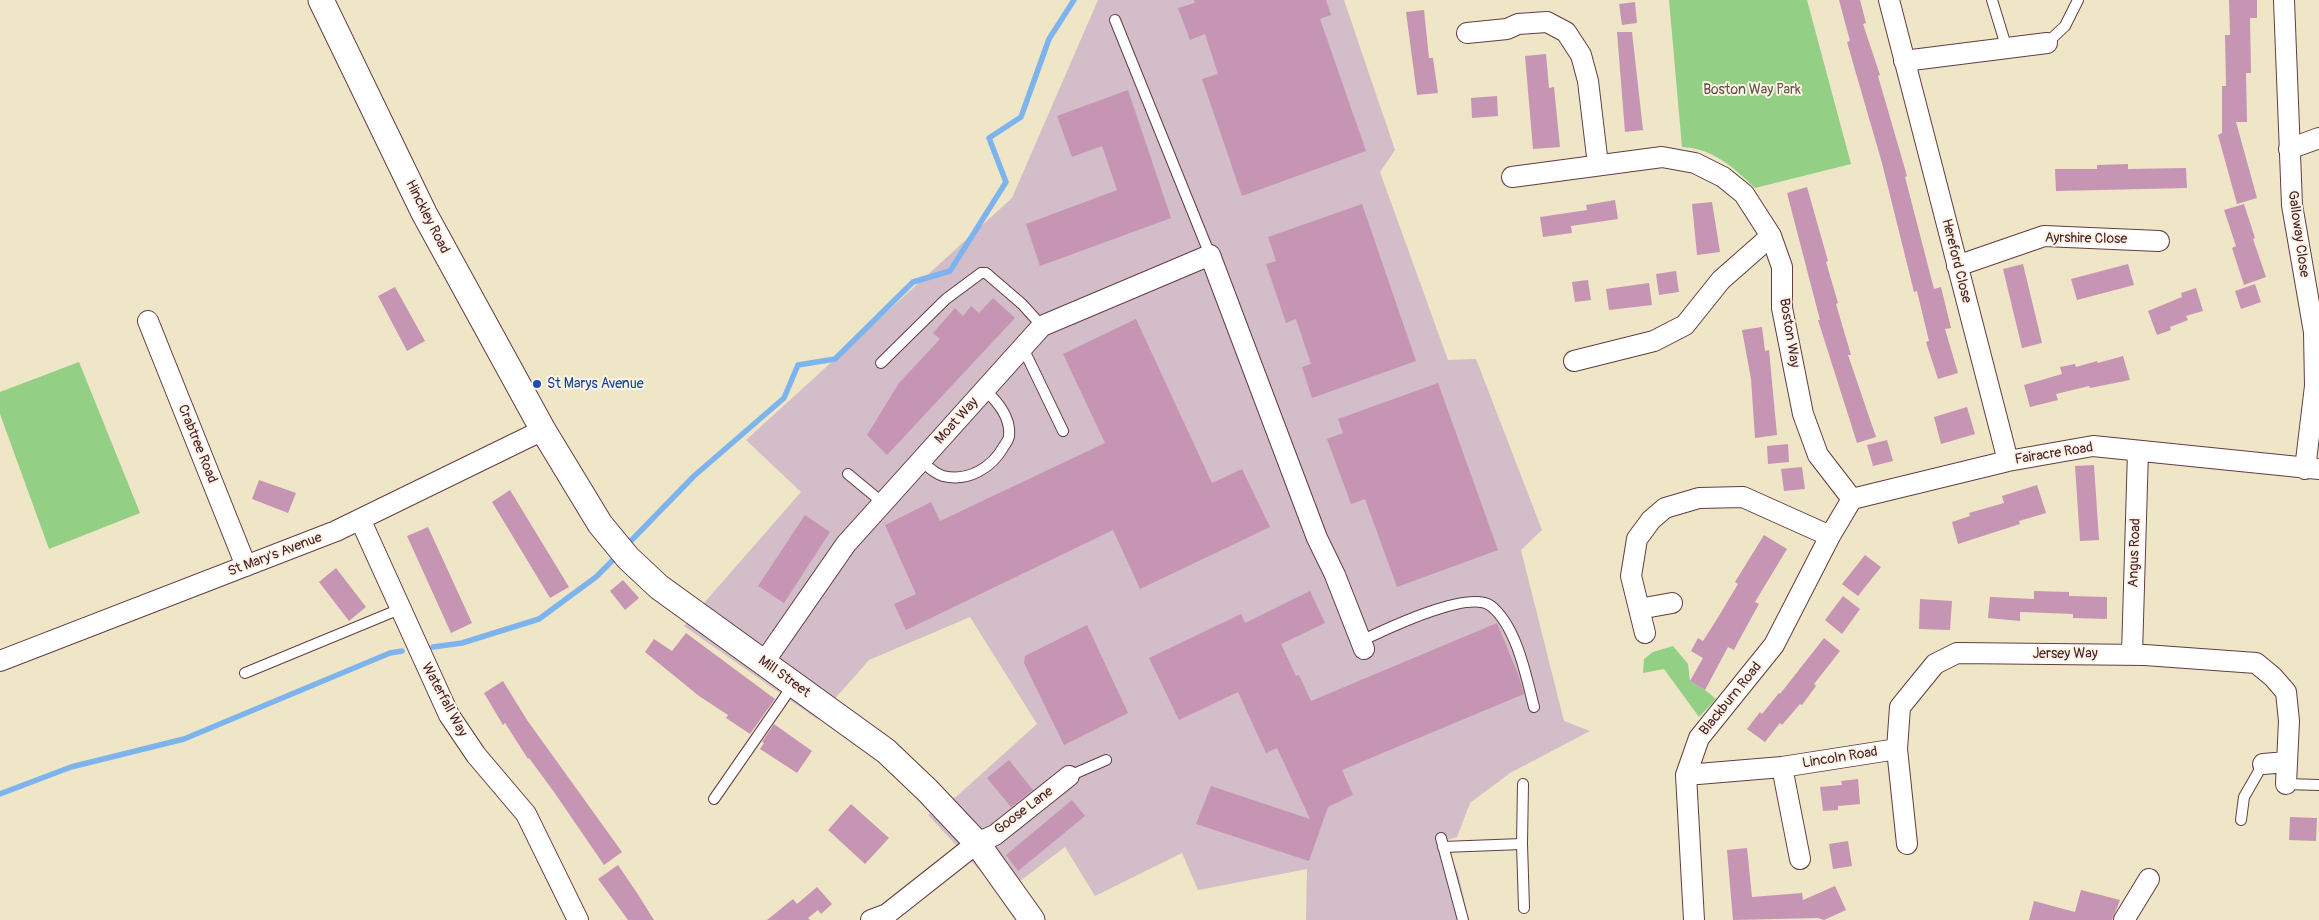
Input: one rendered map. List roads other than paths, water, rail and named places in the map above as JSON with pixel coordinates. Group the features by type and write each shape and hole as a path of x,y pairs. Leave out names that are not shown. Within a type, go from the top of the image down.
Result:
{"street":[{"name":"Hinckley Road","path":"321,0 424,213 542,430"},
{"name":"Hereford Close","path":"1889,0 2008,461"},
{"name":"Galloway Close","path":"2284,0 2288,148 2292,206 2314,332 2315,386 2312,469"},
{"path":"1467,33 1507,29 1518,24 1547,22 1566,32 1581,55 1588,81 1598,165"},
{"path":"1904,60 2047,43"},
{"path":"2288,148 2319,138"},
{"name":"Boston Way","path":"1512,177 1662,157 1695,163 1723,178 1744,194 1772,236 1782,268 1782,308 1803,414 1818,454 1852,499"},
{"path":"1574,361 1654,341 1686,325 1721,280 1772,236"},
{"name":"Ayrshire Close","path":"1957,266 2044,236 2159,241"},
{"path":"1210,255 1317,538 1335,574 1363,645"},
{"name":"Moat Way","path":"764,662 846,544 1042,326 1210,255"},
{"name":"Crabtree Road","path":"148,322 246,566"},
{"name":"St Mary's Avenue","path":"2,655 336,532 542,430"},
{"name":"Mill Street","path":"542,430 600,524 628,558 659,587 717,631 764,662 886,751 928,791 977,843 1032,920"},
{"name":"Fairacre Road","path":"1852,499 2008,461 2093,446 2312,469"},
{"name":"Angus Road","path":"2132,654 2138,451"},
{"path":"1645,633 1631,576 1637,539 1650,520 1665,508 1699,498 1743,498 1830,536"},
{"name":"Blackburn Road","path":"1694,920 1686,775 1699,738 1774,645 1830,536 1852,499"},
{"name":"Waterfall Way","path":"360,519 449,715 476,755 526,814 578,920"},
{"path":"1639,609 1672,603"},
{"name":"Jersey Way","path":"1907,844 1897,749 1900,707 1935,664 1957,654 2132,654 2256,664 2274,677 2286,692 2289,721 2286,784"},
{"name":"Lincoln Road","path":"1686,775 1782,767 1897,749"},
{"path":"2263,764 2287,762"},
{"name":"Lincoln Road","path":"1782,767 1800,859"},
{"name":"Goose Lane","path":"882,918 977,843 995,835 1070,776"},
{"path":"2124,920 2149,879"}],"lane":[{"path":"1992,0 2007,49"},
{"path":"2047,43 2065,26 2078,0"},
{"path":"1115,20 1210,255"},
{"path":"881,363 946,299 981,273 986,273 1022,304 1042,326"},
{"path":"1023,348 1063,431"},
{"path":"921,461 941,476 959,478 983,469 1000,454 1009,437 1007,420 997,402 985,390"},
{"path":"848,474 883,503"},
{"path":"1363,645 1422,613 1474,602 1490,605 1507,623 1526,674 1534,707"},
{"path":"245,673 400,609"},
{"path":"714,799 793,684"},
{"path":"1070,776 1106,760"},
{"path":"2241,820 2244,797 2263,764"},
{"path":"1523,784 1524,908"},
{"path":"2286,784 2319,786"},
{"path":"1463,920 1442,843 1522,844"}],"waterway":[{"path":"626,546 694,476 784,398 798,365 835,359 913,282 950,271 1006,182 989,138 1021,117 1049,39 1074,0"},
{"path":"433,647 462,643 539,619 596,577 618,555"},
{"path":"0,794 71,767 184,739 390,653 402,651"}],"place":[{"name":"St Marys Avenue","path":"537,384"}],"park label":[{"name":"Boston Way Park","path":"1752,90"}]}
